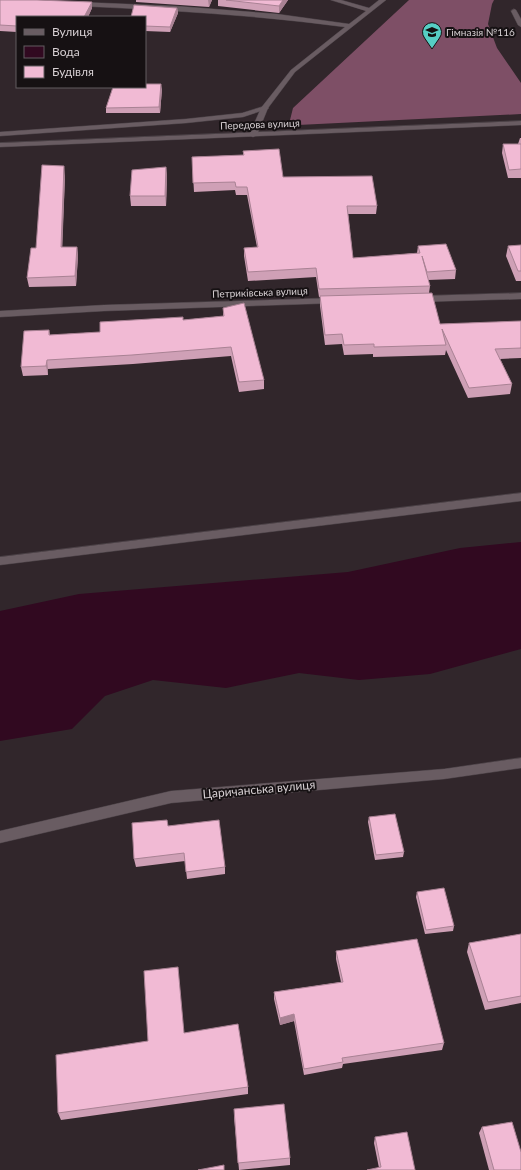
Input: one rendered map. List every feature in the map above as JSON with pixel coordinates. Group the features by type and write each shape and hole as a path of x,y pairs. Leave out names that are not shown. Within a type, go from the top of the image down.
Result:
{"street":[{"path":"334,0 370,10"},
{"path":"253,135 265,108 293,71 383,0"},
{"path":"72,4 175,8 277,16 351,26"},
{"path":"514,11 521,25"},
{"path":"0,134 186,121 243,115 265,108"},
{"name":"Передова вулиця","path":"0,144 521,123"},
{"path":"411,299 521,296"},
{"name":"Петриківська вулиця","path":"0,314 104,308 348,301"},
{"path":"0,561 521,497"},
{"name":"Царичанська вулиця","path":"0,837 171,797 444,774 521,763"}],"shaded area":[{"name":"Гімназія №116","path":"409,0 494,0 488,24 497,48 521,83 521,114 298,125 290,120 293,108"}],"water":[{"path":"521,542 521,649 430,674 359,680 299,673 226,688 153,680 105,696 72,729 0,741 0,611 79,594 348,572 460,548"}],"building":[{"path":"0,0 92,2 85,16 16,16 16,26 0,25"},
{"path":"226,0 283,0 279,6"},
{"path":"134,5 177,8 170,27 146,26 146,16 131,16"},
{"path":"146,84 161,84 159,107 106,108 113,88 146,88"},
{"path":"503,144 521,144 521,169 509,170"},
{"path":"279,149 283,177 372,176 377,206 347,206 353,258 420,253 418,246 446,244 456,270 427,272 422,256 430,286 319,289 316,268 248,272 244,248 258,247 247,187 236,187 235,182 193,183 192,157 244,155 243,151"},
{"path":"42,165 64,166 61,247 77,247 75,276 27,278 31,248 36,248"},
{"path":"166,167 165,196 130,196 132,170"},
{"path":"521,245 521,271 518,271 508,246"},
{"path":"432,293 440,324 521,321 521,348 495,349 512,384 469,388 442,329 446,345 374,347 374,344 344,345 342,334 325,335 320,296"},
{"path":"244,303 264,380 239,382 231,347 47,360 46,366 21,367 24,331 49,330 49,335 100,332 100,322 183,317 183,320 224,316 223,308"},
{"path":"395,814 404,852 376,855 369,817"},
{"path":"167,820 168,826 219,820 225,867 186,872 184,853 134,859 132,823"},
{"path":"444,888 454,926 426,930 417,892"},
{"path":"521,934 521,996 488,1002 469,943"},
{"path":"417,939 444,1043 342,1058 343,1062 304,1069 294,1014 280,1018 274,992 343,982 336,951"},
{"path":"178,967 184,1033 238,1024 248,1087 58,1113 56,1055 148,1041 144,971"},
{"path":"284,1104 290,1158 238,1163 234,1109"},
{"path":"512,1122 521,1152 521,1170 494,1170 482,1127"},
{"path":"407,1132 415,1170 367,1170 381,1167 375,1137"},
{"path":"224,1165 224,1170 198,1170"}],"place":[{"name":"Гімназія №116","path":"432,49"}]}
